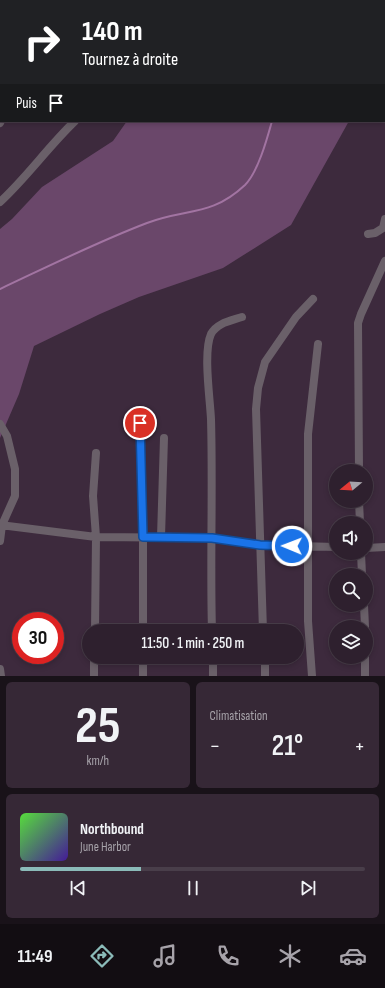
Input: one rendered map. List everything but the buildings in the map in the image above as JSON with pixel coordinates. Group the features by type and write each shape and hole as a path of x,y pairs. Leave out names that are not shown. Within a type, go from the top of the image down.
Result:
{"street":[{"path":"0,202 19,184 52,144 73,122"},
{"path":"368,234 375,233 383,228 385,219"},
{"path":"359,464 358,324 385,261"},
{"path":"263,624 256,409 258,388 265,362 296,317 313,299"},
{"path":"212,624 210,567 212,538 211,418 207,347 212,334 219,324 242,317"},
{"path":"312,676 308,621 308,434 318,344"},
{"path":"140,423 143,537 143,624"},
{"path":"0,424 7,436 15,469 15,496 1,525 0,542"},
{"path":"162,537 164,438"},
{"path":"95,624 96,537 93,496 96,453"},
{"path":"1,525 96,537 212,538 260,545 329,547"},
{"path":"373,548 385,547"},
{"path":"94,664 94,676"},
{"path":"143,664 143,676"},
{"path":"213,664 213,676"},
{"path":"264,664 265,676"},
{"path":"365,664 365,676"},
{"path":"0,668 1,676"}],"shaded area":[{"path":"126,122 348,122 291,225 223,268 139,297 34,346 19,394 0,438 0,229 12,219 42,187 113,141"}],"waterway":[{"path":"0,289 73,254 128,230 161,218 209,207 233,195 245,185 254,172 262,155 272,122"}],"route":[{"path":"140,423 143,537 212,538 260,545 292,546"}]}
